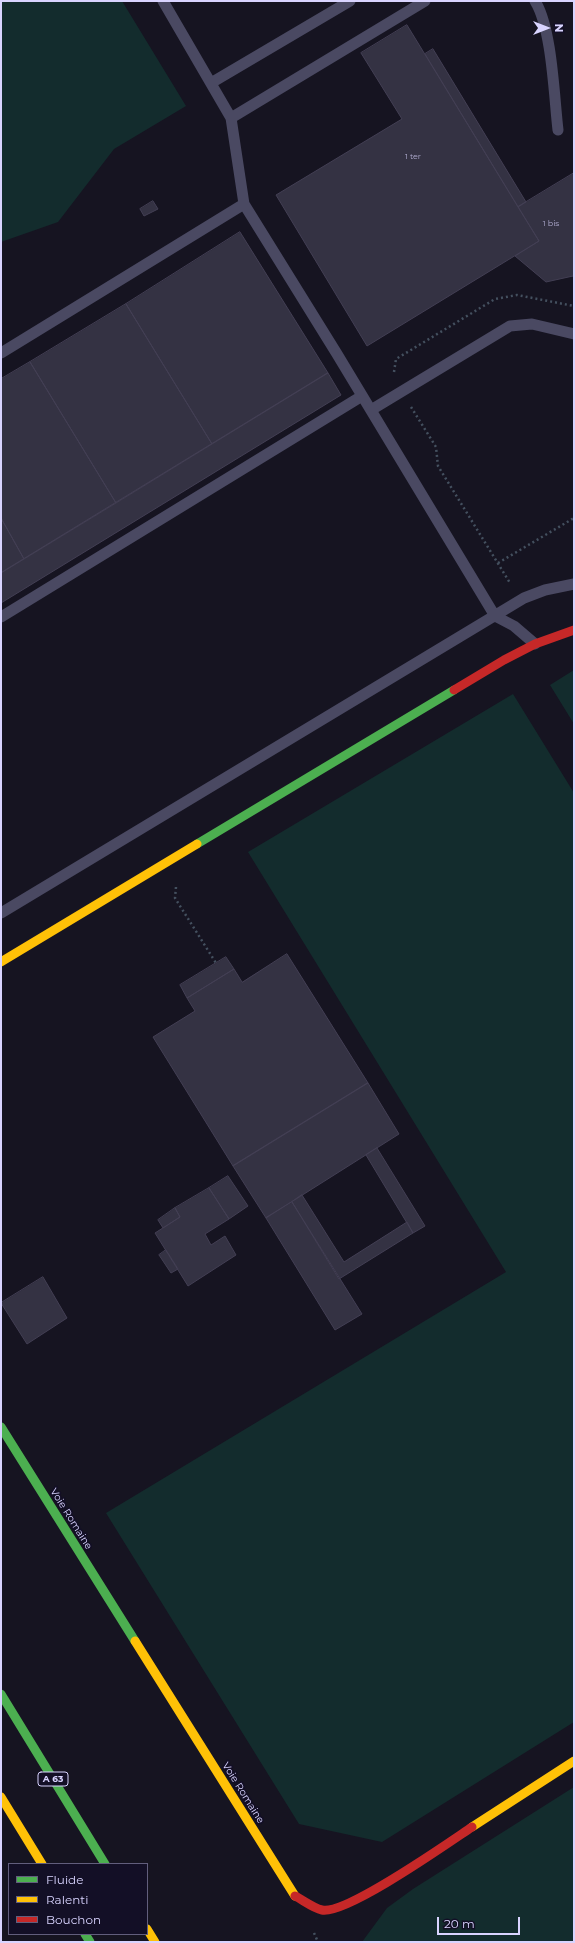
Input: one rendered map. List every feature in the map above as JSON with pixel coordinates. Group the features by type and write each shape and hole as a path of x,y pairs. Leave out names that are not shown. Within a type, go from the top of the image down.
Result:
{"main road":[{"path":"1,962 497,664 535,644 574,630"},
{"name":"Voie Romaine","path":"1,1426 294,1895 323,1910 335,1908 367,1895 574,1761"},
{"name":"A 63","path":"1,1694 104,1863"},
{"path":"1,1797 41,1863"},
{"path":"148,1931 155,1942"}],"lane":[{"path":"163,1 231,118 244,204 371,410 495,616 514,626 535,644"},
{"path":"211,83 350,1"},
{"path":"231,118 425,1"},
{"path":"535,1 539,8 547,37 558,130"},
{"path":"1,353 244,204"},
{"path":"371,410 510,326 532,324 574,334"},
{"path":"1,617 362,396"},
{"path":"1,913 524,598 545,590 574,584"}],"path":[{"path":"402,392 436,447 438,466 511,585 524,598"},
{"path":"498,563 574,518"},
{"path":"182,883 175,887 175,898 216,963"}],"green space":[{"path":"1,1 122,1 186,106 114,149 58,222 1,242"},
{"path":"574,670 574,724 550,685"},
{"path":"513,694 574,793 574,1722 382,1842 299,1824 106,1513 506,1272 248,852"},
{"path":"574,1787 574,1942 362,1942 387,1908 413,1889"}],"building":[{"path":"407,25 539,241 367,346 276,195 402,119 361,53"},
{"path":"433,49 526,202 518,207 425,54"},
{"path":"574,173 574,278 573,276 546,282 515,256 539,241 518,207"},
{"path":"153,201 158,209 144,216 140,209"},
{"path":"240,232 328,373 212,444 126,304"},
{"path":"126,304 212,444 116,503 30,362"},
{"path":"30,362 116,503 24,559 1,518 1,379"},
{"path":"328,373 341,395 1,603 1,573"},
{"path":"1,518 24,559 1,573"},
{"path":"287,954 368,1083 233,1166 153,1037 195,1011 187,998 234,969 242,982"},
{"path":"226,957 234,969 187,998 180,985"},
{"path":"368,1083 399,1134 266,1218 233,1166"},
{"path":"377,1148 425,1226 413,1233 366,1155"},
{"path":"228,1176 248,1206 229,1219 209,1188"},
{"path":"209,1188 229,1219 205,1234 211,1245 225,1236 236,1255 188,1286 155,1233 180,1217 175,1208"},
{"path":"302,1195 344,1262 407,1222 413,1233 339,1279 292,1202"},
{"path":"292,1202 362,1314 335,1330 266,1218"},
{"path":"175,1208 180,1217 163,1228 158,1220"},
{"path":"166,1250 178,1269 171,1273 159,1255"},
{"path":"43,1277 67,1318 27,1344 1,1303"}],"traffic: fast":[{"path":"197,844 454,690"},
{"path":"1,1427 135,1641"},
{"path":"1,1694 104,1863"},
{"path":"86,1935 90,1942"}],"traffic: slow":[{"path":"1,962 197,844"},
{"path":"135,1641 295,1896"},
{"path":"472,1827 574,1761"},
{"path":"1,1797 41,1863"},
{"path":"148,1931 155,1942"}],"traffic: jam":[{"path":"454,690 504,660 535,644 574,630"},
{"path":"295,1896 319,1909 334,1909 374,1890 420,1862 472,1827"}]}
